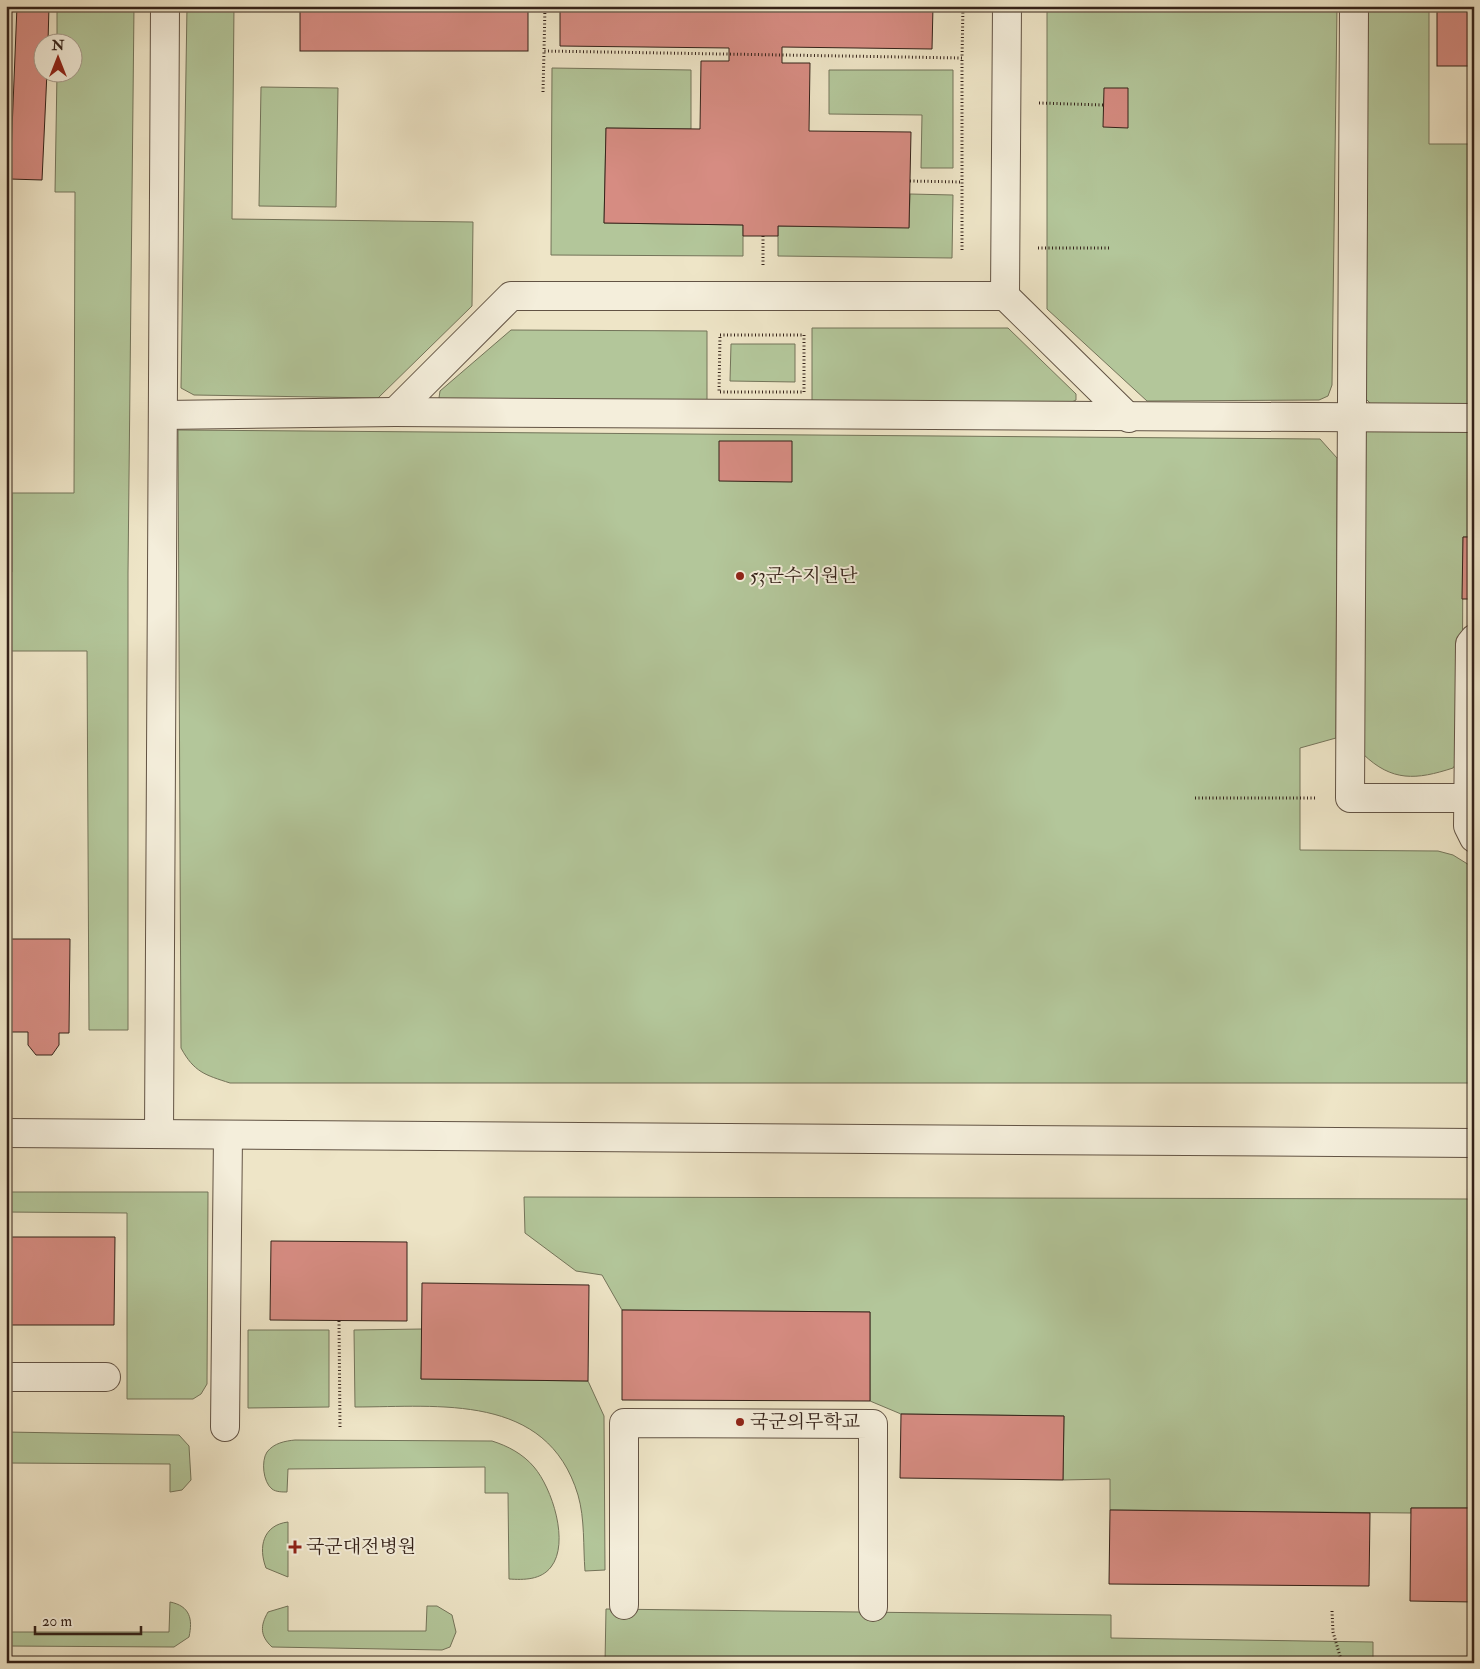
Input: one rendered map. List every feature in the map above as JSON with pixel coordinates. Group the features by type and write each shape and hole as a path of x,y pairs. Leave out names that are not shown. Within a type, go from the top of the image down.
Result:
{"street":[{"path":"159,1134 165,6"},
{"path":"1005,296 1007,6"},
{"path":"1354,6 1350,417 1350,798 1468,798"},
{"path":"395,412 512,296 1005,296 1129,418"},
{"path":"163,415 395,412 1129,418 1474,418"},
{"path":"1474,639 1470,644 1468,798 1468,826 1474,838"},
{"path":"6,1133 1474,1143"},
{"path":"225,1427 228,1135"},
{"path":"6,1377 106,1377"},
{"path":"624,1605 624,1423 873,1424 873,1607"}],"path":[{"path":"543,92 545,6"},
{"path":"962,250 963,6"},
{"path":"544,51 962,58"},
{"path":"1006,103 1103,105"},
{"path":"910,181 962,182"},
{"path":"1005,248 1111,248"},
{"path":"720,335 804,335 804,392 719,392 720,335"},
{"path":"1195,798 1350,798"},
{"path":"339,1321 340,1427"},
{"path":"1332,1611 1333,1632 1342,1663"}],"green space":[{"path":"57,6 134,6 128,573 128,1030 89,1030 87,651 6,651 6,572 12,572 12,493 74,493 75,192 55,192 57,82 82,82 82,32 57,32"},
{"path":"187,6 234,6 232,219 473,222 472,306 378,398 194,395 181,388"},
{"path":"1047,6 1337,6 1332,385 1328,396 1319,400 1147,401 1047,309"},
{"path":"1368,6 1429,6 1429,144 1474,144 1474,409 1383,408 1371,404 1363,396"},
{"path":"552,68 691,70 691,129 606,128 604,223 743,225 743,256 551,255"},
{"path":"829,70 953,70 953,168 921,168 922,115 829,114"},
{"path":"261,87 338,88 336,207 259,206"},
{"path":"910,194 953,195 952,258 778,256 778,226 909,227"},
{"path":"812,328 1008,328 1076,394 1076,400 1070,403 812,403"},
{"path":"511,330 707,331 707,401 442,401 439,398 440,391"},
{"path":"731,344 795,344 795,382 730,381"},
{"path":"1373,428 1474,429 1474,537 1463,537 1462,755 1453,768 1427,775 1405,776 1394,774 1384,770 1363,754 1362,435"},
{"path":"178,430 1320,439 1337,458 1336,738 1300,748 1300,850 1438,851 1453,855 1474,868 1474,1083 230,1083 201,1072 181,1048"},
{"path":"6,1192 208,1192 207,1384 201,1394 193,1399 127,1399 127,1213 6,1212"},
{"path":"524,1197 1474,1199 1474,1508 1411,1508 1411,1513 1110,1510 1110,1479 1063,1480 1064,1416 901,1414 870,1401 870,1312 622,1310 602,1275 576,1271 525,1233"},
{"path":"422,1329 421,1379 588,1381 604,1416 605,1570 585,1571 583,1523 578,1495 563,1462 542,1438 516,1422 486,1412 421,1406 355,1407 354,1330"},
{"path":"248,1330 329,1330 329,1407 248,1408"},
{"path":"6,1432 179,1435 189,1446 191,1480 182,1490 170,1492 170,1464 6,1463"},
{"path":"295,1440 492,1441 504,1445 530,1462 541,1476 547,1488 559,1530 559,1544 556,1557 551,1567 537,1577 509,1579 508,1493 485,1493 485,1467 288,1469 287,1492 274,1490 269,1486 265,1477 265,1456 276,1445"},
{"path":"288,1522 288,1577 266,1568 263,1545 268,1532 280,1524"},
{"path":"170,1602 186,1610 191,1624 189,1637 174,1647 6,1646 6,1632 169,1632"},
{"path":"288,1606 288,1631 426,1631 427,1606 437,1606 452,1615 456,1632 450,1647 442,1650 272,1647 265,1639 262,1631 265,1617 268,1612"},
{"path":"606,1609 1111,1615 1111,1638 1373,1642 1373,1663 605,1663"}],"building":[{"path":"17,6 49,6 48,32 32,32 32,82 47,82 42,180 10,179"},
{"path":"300,6 528,6 528,51 300,51"},
{"path":"560,6 933,6 932,49 782,47 782,63 810,63 809,131 911,132 909,228 778,226 778,236 743,236 743,225 604,223 606,128 700,129 701,61 729,61 729,48 560,46"},
{"path":"1437,6 1474,6 1474,66 1437,66"},
{"path":"1104,88 1128,88 1128,128 1103,127"},
{"path":"1470,252 1474,252 1474,327 1469,327"},
{"path":"719,441 792,441 792,482 719,481"},
{"path":"1463,537 1474,537 1474,599 1462,599"},
{"path":"6,939 70,939 69,1033 59,1033 59,1045 52,1055 36,1055 28,1045 28,1032 6,1032"},
{"path":"11,1237 115,1237 114,1325 11,1325"},
{"path":"6,1240 8,1240 7,1323 6,1323"},
{"path":"271,1241 407,1242 407,1321 270,1320"},
{"path":"422,1283 589,1285 588,1381 421,1379"},
{"path":"622,1310 870,1312 870,1401 622,1400"},
{"path":"901,1414 1064,1416 1063,1480 900,1478"},
{"path":"1411,1508 1474,1508 1474,1602 1410,1601"},
{"path":"1110,1510 1370,1513 1369,1586 1109,1584"}],"place":[{"name":"53군수지원단","path":"740,576"},
{"name":"국군의무학교","path":"740,1422"},
{"name":"국군대전병원","path":"295,1547"}]}
